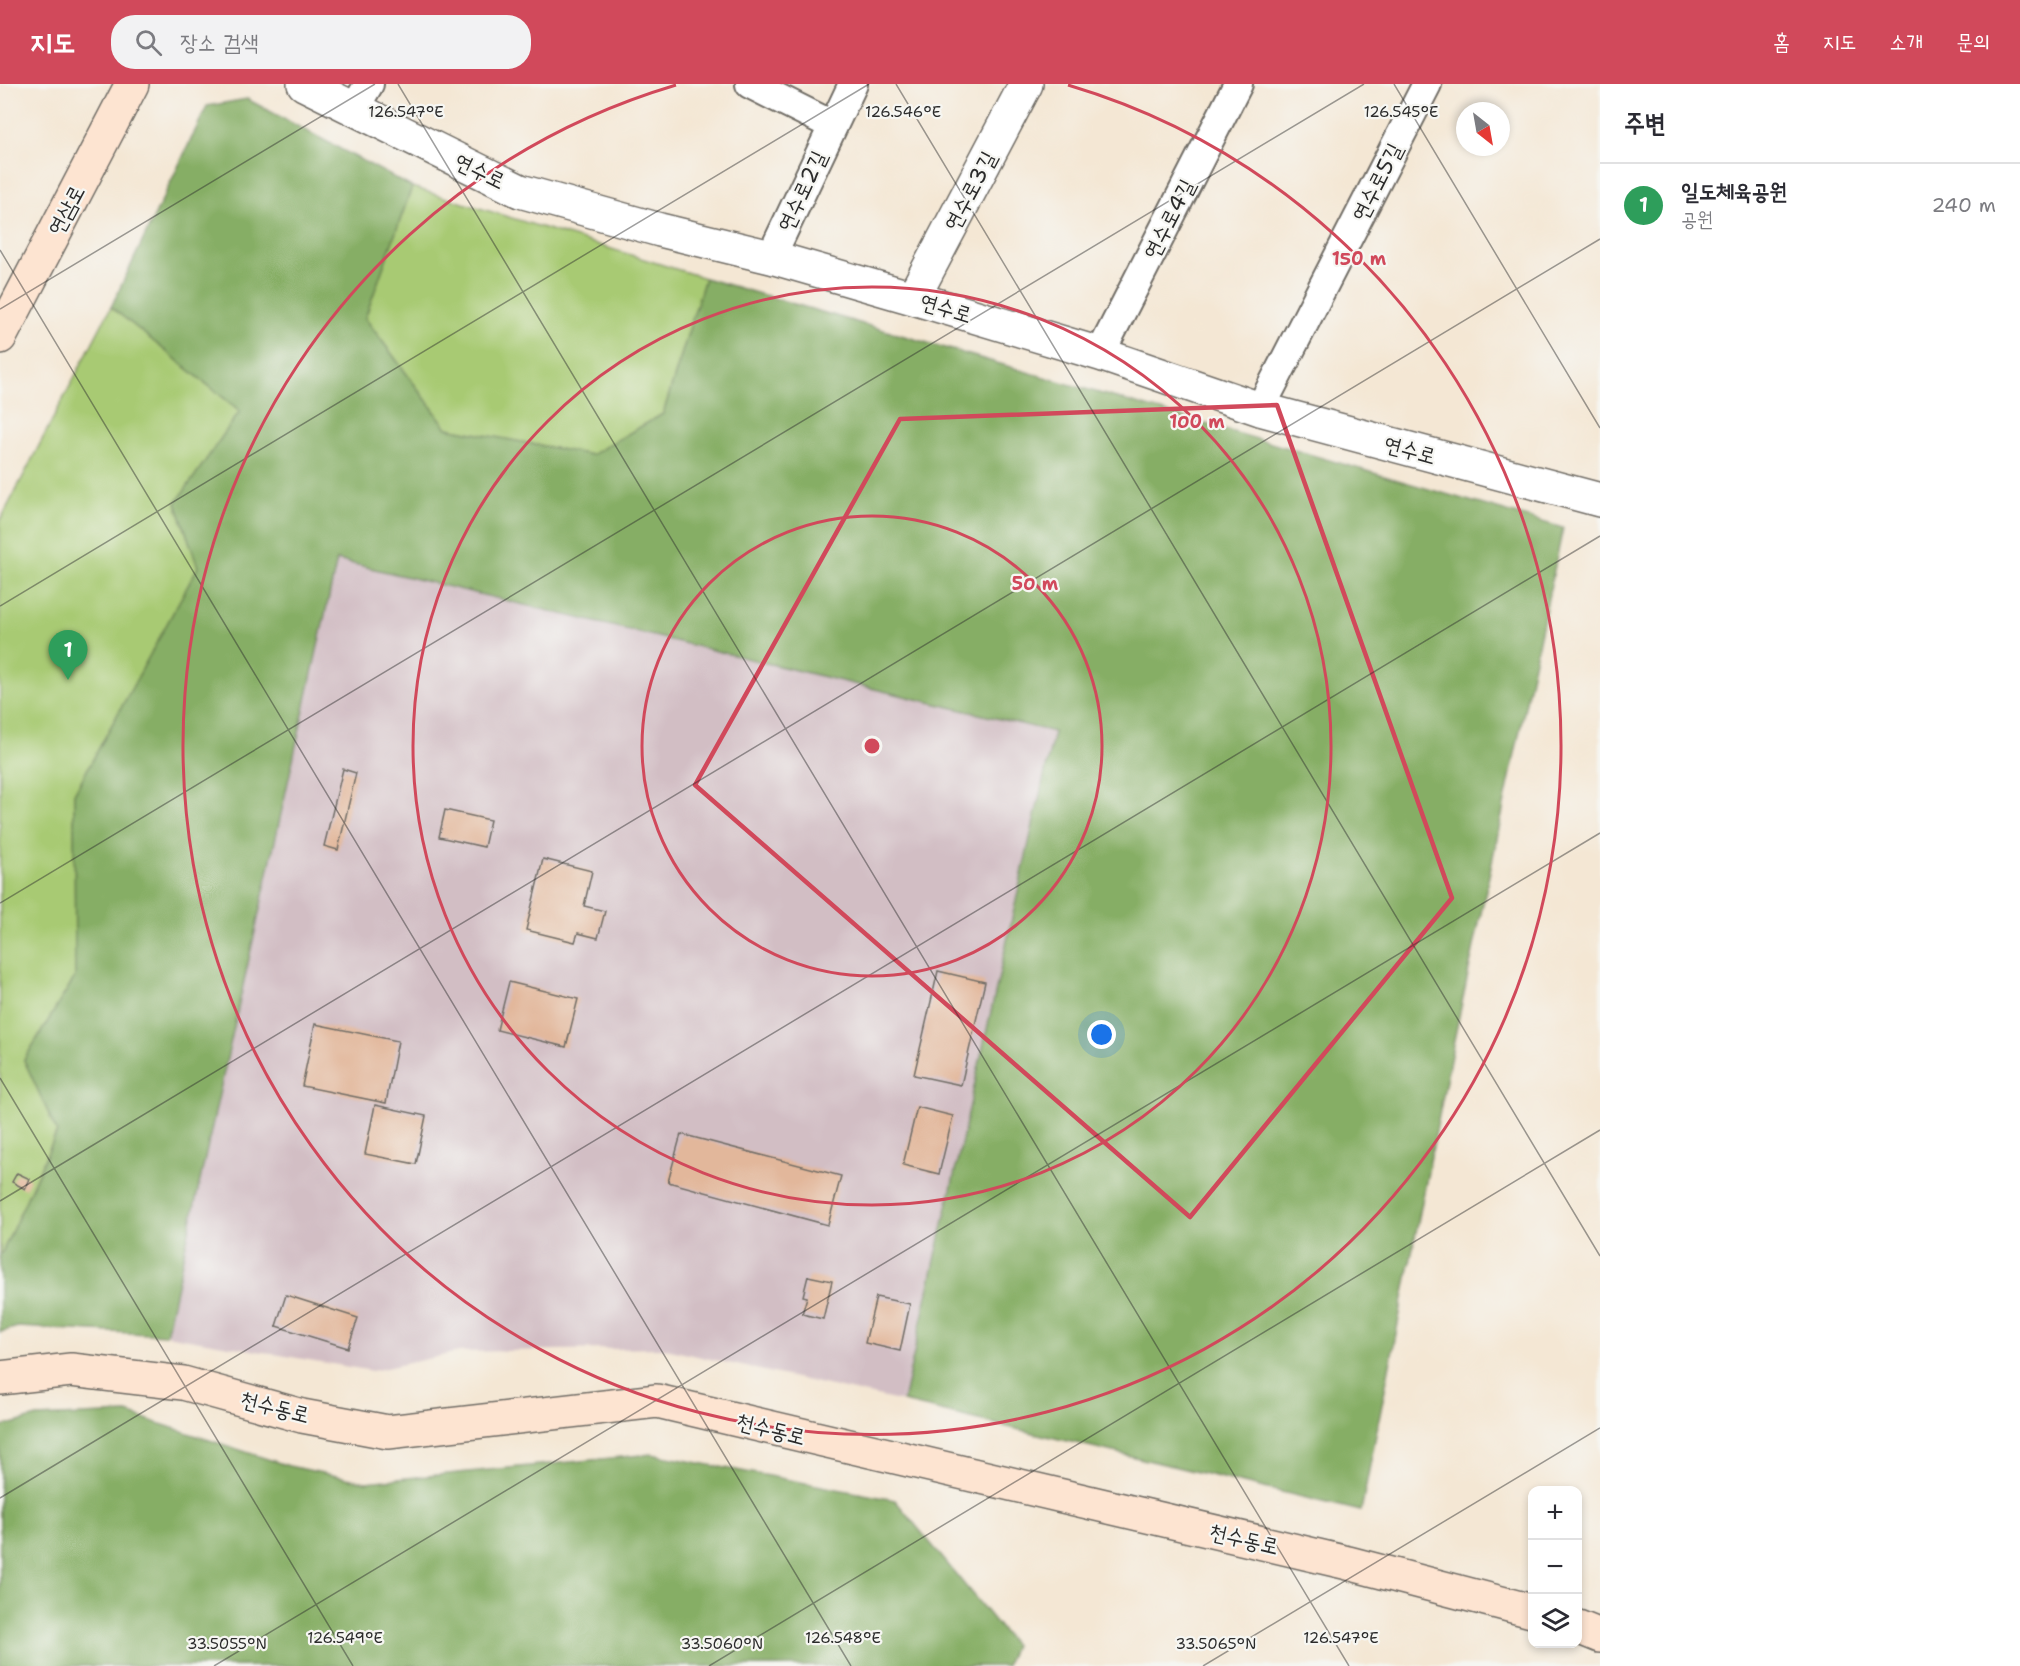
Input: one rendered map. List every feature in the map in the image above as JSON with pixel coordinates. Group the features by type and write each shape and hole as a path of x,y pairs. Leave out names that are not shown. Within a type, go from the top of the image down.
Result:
{"main road":[{"name":"연삼로","path":"0,337 132,84"},
{"name":"천수동로","path":"0,1378 72,1370 183,1383 302,1416 387,1432 657,1401 1348,1563 1528,1610"},
{"path":"1582,1629 1600,1636"}],"street":[{"name":"연수로","path":"304,84 361,96 520,191 660,230 771,257 913,298 1100,354 1260,409 1600,500"},
{"name":"연수로2길","path":"750,84 832,125"},
{"name":"연수로2길","path":"771,257 853,84"},
{"name":"연수로3길","path":"913,298 1026,84"},
{"name":"연수로4길","path":"1100,354 1238,84"},
{"name":"연수로5길","path":"1260,409 1427,84"}],"highlighted area":[{"path":"1277,405 1452,898 1190,1217 695,785 900,419"}],"shaded area":[{"path":"337,560 1054,732 903,1402 661,1348 459,1352 372,1371 166,1335"}],"green space":[{"path":"247,99 412,187 365,318 447,428 591,455 663,414 705,278 1563,528 1453,1045 1361,1511 903,1402 1054,732 337,560 166,1335 18,1327 0,1332 0,1254 57,1132 24,1060 75,977 74,794 198,567 176,503 240,411 111,307 207,106"},
{"path":"412,187 705,278 663,414 591,455 447,428 365,318"},
{"path":"111,307 240,411 176,503 198,567 74,794 75,977 24,1060 57,1131 0,1254 0,521"},
{"path":"127,1413 289,1466 366,1482 652,1454 895,1500 1014,1645 1006,1666 0,1666 0,1427 37,1417"}],"building":[{"path":"343,769 356,773 338,850 324,846"},
{"path":"445,810 490,820 484,847 439,837"},
{"path":"543,859 592,871 584,906 605,911 598,938 578,933 575,942 526,930"},
{"path":"938,971 985,982 961,1085 914,1075"},
{"path":"509,982 578,999 566,1047 497,1030"},
{"path":"315,1024 398,1041 386,1103 302,1086"},
{"path":"375,1105 426,1116 416,1164 365,1154"},
{"path":"917,1107 953,1116 939,1174 903,1165"},
{"path":"681,1134 841,1176 828,1225 668,1182"},
{"path":"17,1173 30,1179 25,1189 12,1182"},
{"path":"808,1276 832,1281 823,1319 802,1314 807,1297 803,1296"},
{"path":"286,1295 358,1318 348,1348 276,1326"},
{"path":"876,1297 910,1304 900,1351 865,1343"}],"place":[{"name":"일도체육공원","path":"68,680"}]}
